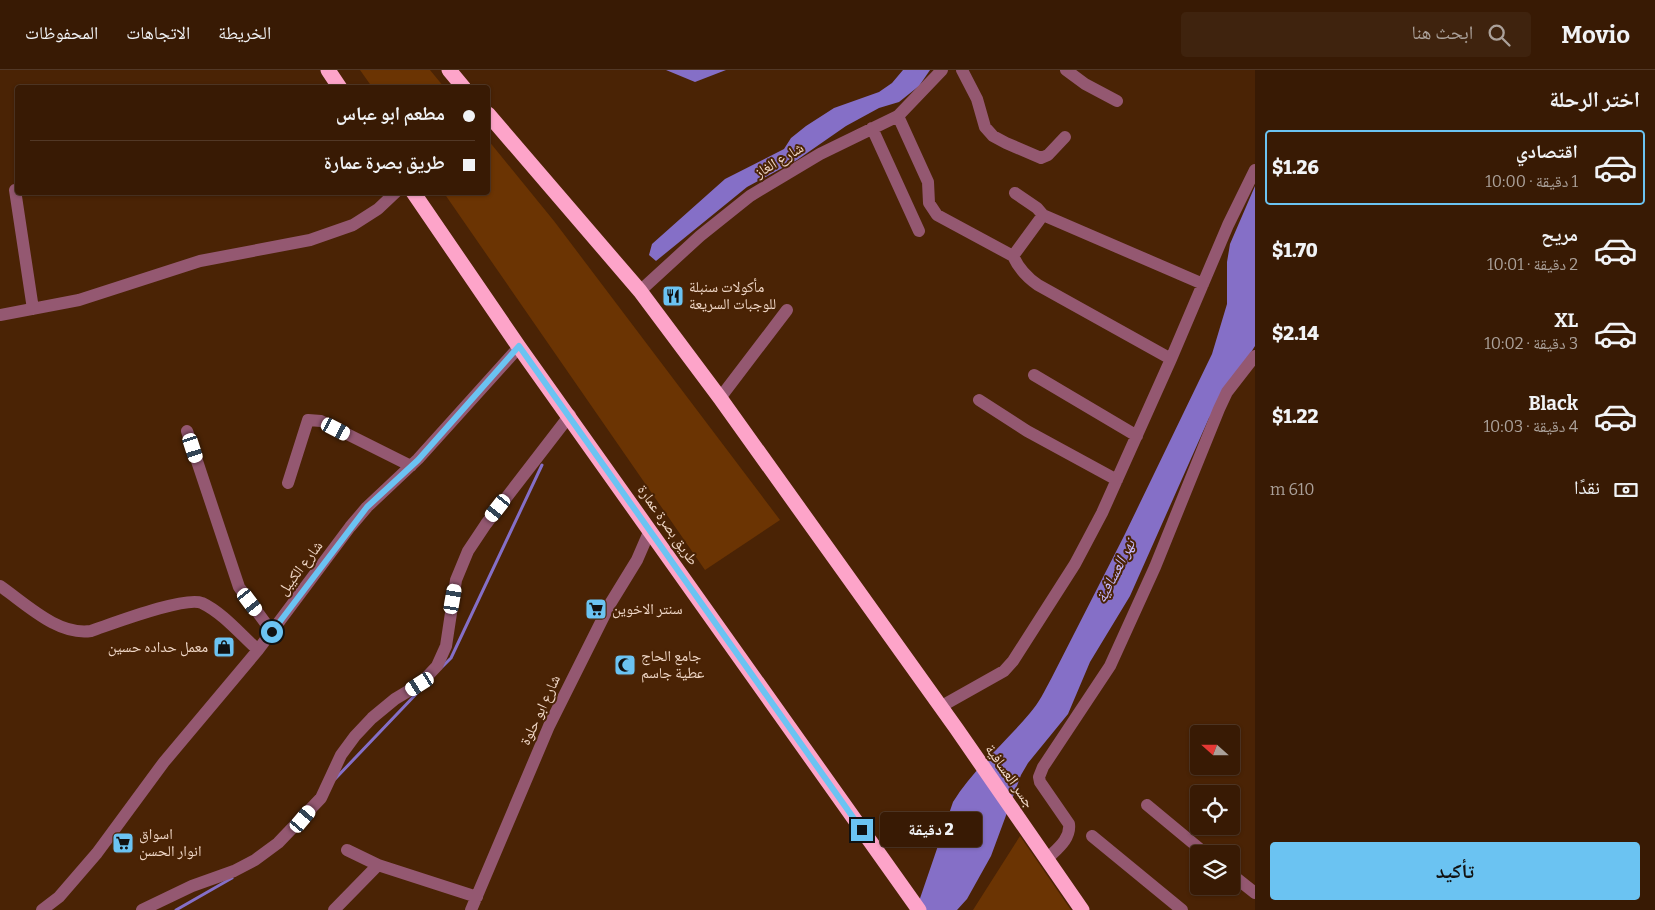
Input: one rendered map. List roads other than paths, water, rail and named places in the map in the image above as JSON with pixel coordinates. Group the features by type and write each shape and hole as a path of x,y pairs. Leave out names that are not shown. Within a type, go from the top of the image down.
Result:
{"highway":[{"path":"328,70 338,85"},
{"path":"449,70 462,85"},
{"path":"490,116 640,291 720,398 940,707"},
{"name":"طريق بصرة عمارة","path":"415,195 519,346 570,415 918,910"},
{"name":"جسر العسافية","path":"940,707 1082,910"}],"street":[{"name":"شارع الغاز","path":"640,291 700,236 750,196 820,154 898,116 942,70"},
{"path":"962,70 977,99 985,127 994,136 1041,158 1048,156 1065,137"},
{"path":"1066,70 1085,84 1117,101"},
{"path":"898,116 928,182 929,203 937,215 1013,256 1018,268 1027,278 1171,359"},
{"path":"872,128 919,231"},
{"path":"940,707 1004,671 1013,662 1075,564 1117,480 1228,225 1255,170"},
{"path":"1015,193 1037,208 1042,216 1203,284"},
{"path":"16,195 33,309"},
{"path":"0,315 79,300 200,261 310,240 353,225 378,209 393,195"},
{"path":"1013,256 1042,216"},
{"path":"720,398 787,310"},
{"name":"شارع الكيبل","path":"42,910 59,898 97,853 164,762 258,650 350,527 367,507 411,466 519,346"},
{"path":"1047,859 1068,837 1070,831 1069,824 1040,782 1039,777 1043,767 1110,666 1155,567 1219,409 1227,392 1255,356"},
{"path":"1034,375 1137,436"},
{"path":"979,400 1027,431 1117,480"},
{"path":"142,910 192,886 234,871 255,860 278,843 322,798 341,756 354,736 395,699 420,684 437,666 446,646 456,580 468,551 486,524 570,415"},
{"path":"288,483 308,420 321,421 411,466"},
{"path":"187,430 239,587 272,632"},
{"name":"شارع ابو حلوة","path":"471,910 549,726 610,604 638,560 650,530"},
{"path":"0,586 50,621 78,633 91,631 168,606 190,601 201,602 216,611 258,650"},
{"path":"1147,805 1195,845"},
{"path":"1092,836 1182,910"},
{"path":"347,850 378,865 477,897"},
{"path":"334,910 378,865"},
{"path":"1240,881 1255,893"}],"water":[{"path":"666,70 726,70 695,82"},
{"path":"903,70 930,70 919,86 899,102 879,108 846,126 797,160 747,187 656,261 649,255 652,244 725,179 784,149 791,138 834,108 879,92 892,83"},
{"name":"نهر العسافية","path":"1255,186 1255,346 1209,418 1130,596 1090,662 1068,714 1028,763 1021,775 991,856 967,899 957,910 916,910 953,802 970,778 1020,724 1042,696 1124,536 1212,354 1227,304 1227,262 1230,244"}],"waterway":[{"path":"442,667 451,658 542,465"},
{"path":"335,779 419,691"},
{"path":"176,910 232,878"}],"place":[{"name":"مأكولات سنبلة للوجبات السريعة","path":"673,296"},
{"name":"سنتر الاخوين","path":"596,609"},
{"name":"معمل حداده حسين","path":"224,647"},
{"name":"جامع الحاج عطية جاسم","path":"625,665"},
{"name":"اسواق انوار الحسن","path":"123,843"}]}
